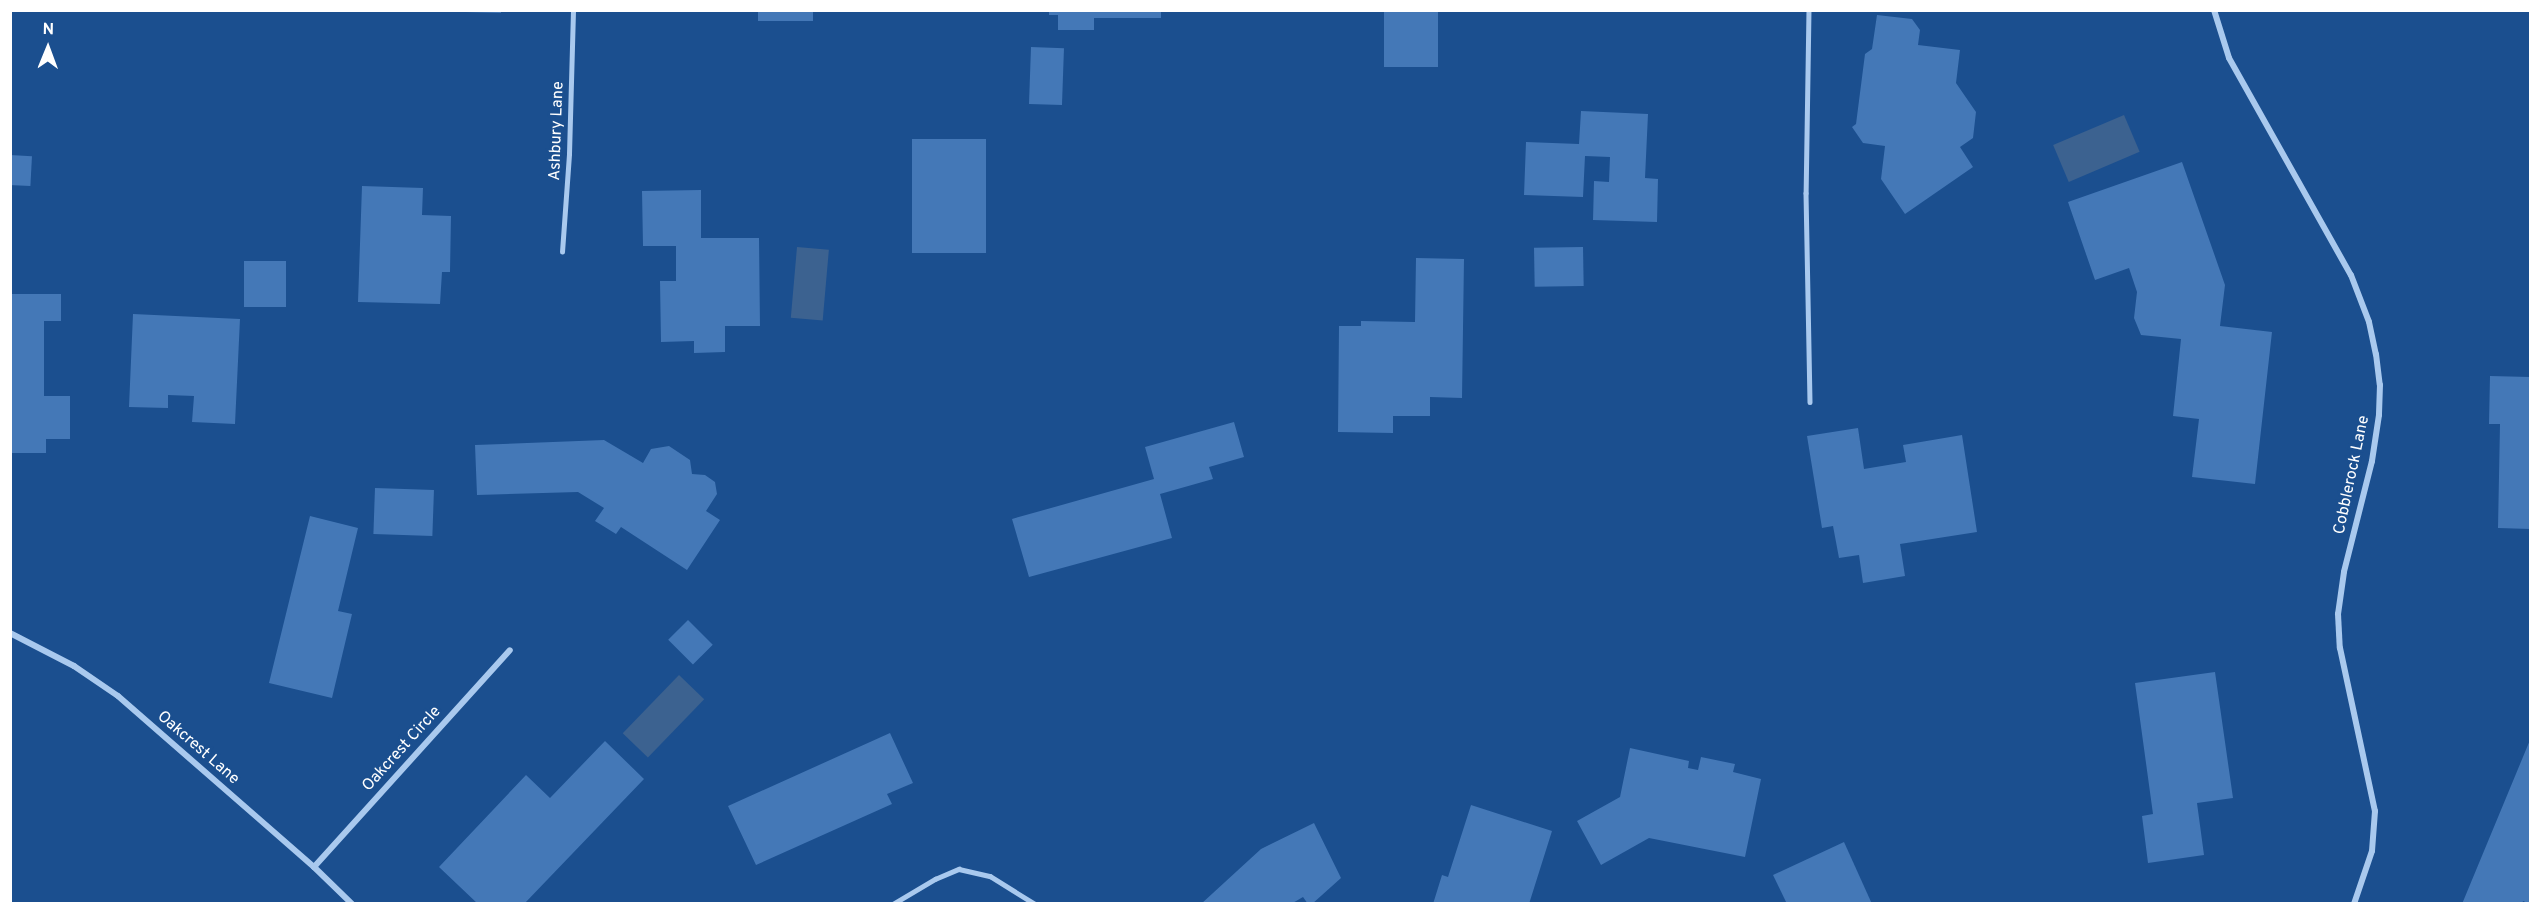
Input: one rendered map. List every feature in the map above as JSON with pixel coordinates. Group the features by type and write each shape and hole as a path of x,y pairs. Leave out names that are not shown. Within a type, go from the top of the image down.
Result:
{"street":[{"name":"Cobblerock Lane","path":"2214,10 2229,58 2351,275 2369,322 2376,354 2380,385 2379,415 2372,461 2344,572 2338,614 2340,648 2375,811 2372,851 2354,903"},
{"name":"Oakcrest Lane","path":"10,633 74,666 118,696 352,903"},
{"name":"Oakcrest Circle","path":"314,867 510,650"}],"lane":[{"name":"Ashbury Lane","path":"562,252 570,154 573,10"},
{"path":"1809,10 1806,193 1810,402"},
{"path":"893,903 958,869 990,876 1035,903"}],"water":[{"path":"2124,115 2140,152 2069,182 2053,145"},
{"path":"797,247 829,250 823,321 791,318"},
{"path":"679,675 704,699 648,758 623,733"}],"building":[{"path":"465,10 501,10 501,13 465,12"},
{"path":"758,10 813,10 813,21 758,21"},
{"path":"1049,10 1161,10 1161,18 1094,18 1094,30 1058,30 1058,15 1049,15"},
{"path":"1384,10 1438,10 1438,67 1384,67"},
{"path":"1877,15 1912,19 1920,30 1918,45 1960,50 1956,83 1976,112 1973,138 1960,147 1973,167 1905,214 1881,179 1885,146 1863,143 1852,127 1856,124 1865,54 1872,49"},
{"path":"1031,47 1064,48 1062,105 1029,104"},
{"path":"1581,111 1648,114 1645,178 1658,179 1657,222 1593,220 1594,181 1609,182 1610,157 1585,156 1583,197 1524,195 1526,142 1579,144"},
{"path":"912,139 986,139 986,253 912,253"},
{"path":"10,155 32,156 30,186 10,185"},
{"path":"2182,162 2225,285 2220,326 2272,332 2255,484 2192,477 2199,419 2173,416 2181,339 2141,335 2134,318 2137,292 2129,268 2095,280 2068,202"},
{"path":"362,186 423,188 422,215 451,216 450,272 442,272 440,304 358,302"},
{"path":"701,190 701,238 759,238 760,326 725,326 725,352 694,353 694,341 661,342 660,281 676,281 676,246 643,246 642,191"},
{"path":"1583,247 1584,286 1535,287 1534,248"},
{"path":"1416,258 1464,259 1462,398 1430,397 1430,416 1393,416 1393,433 1338,432 1339,326 1361,326 1361,321 1415,322"},
{"path":"244,261 286,261 286,307 244,307"},
{"path":"10,294 61,294 61,321 44,321 44,396 70,396 70,439 46,439 46,453 10,453"},
{"path":"133,314 240,319 235,424 192,422 194,396 168,395 168,408 129,407"},
{"path":"2490,376 2530,377 2530,529 2498,528 2500,424 2489,424"},
{"path":"1234,422 1244,457 1209,467 1213,479 1160,494 1172,538 1029,577 1012,519 1154,479 1145,447"},
{"path":"1858,428 1864,469 1906,462 1903,445 1962,435 1977,532 1900,544 1905,576 1863,583 1859,555 1839,558 1833,526 1822,528 1807,436"},
{"path":"604,440 643,463 651,449 669,446 690,460 692,474 705,475 715,482 717,494 706,511 720,520 687,570 621,527 616,534 595,521 604,508 578,492 477,495 475,445"},
{"path":"375,488 434,490 432,536 373,534"},
{"path":"310,516 358,528 338,611 352,614 332,698 269,683"},
{"path":"688,620 713,645 693,665 668,640"},
{"path":"2215,672 2233,798 2197,803 2204,855 2148,863 2142,816 2153,814 2135,683"},
{"path":"890,733 913,783 887,794 892,804 756,865 728,806"},
{"path":"2530,740 2530,904 2523,901 2522,904 2462,904"},
{"path":"605,741 644,779 524,904 478,904 439,867 526,775 550,798"},
{"path":"1630,748 1689,761 1688,768 1698,770 1701,757 1735,764 1733,772 1761,779 1745,857 1649,838 1601,865 1577,821 1620,797"},
{"path":"1471,805 1552,831 1529,904 1433,904 1442,875 1448,877"},
{"path":"1314,823 1341,878 1312,904 1308,904 1303,897 1291,904 1201,904 1261,849"},
{"path":"1844,842 1872,904 1787,904 1773,875"}]}
